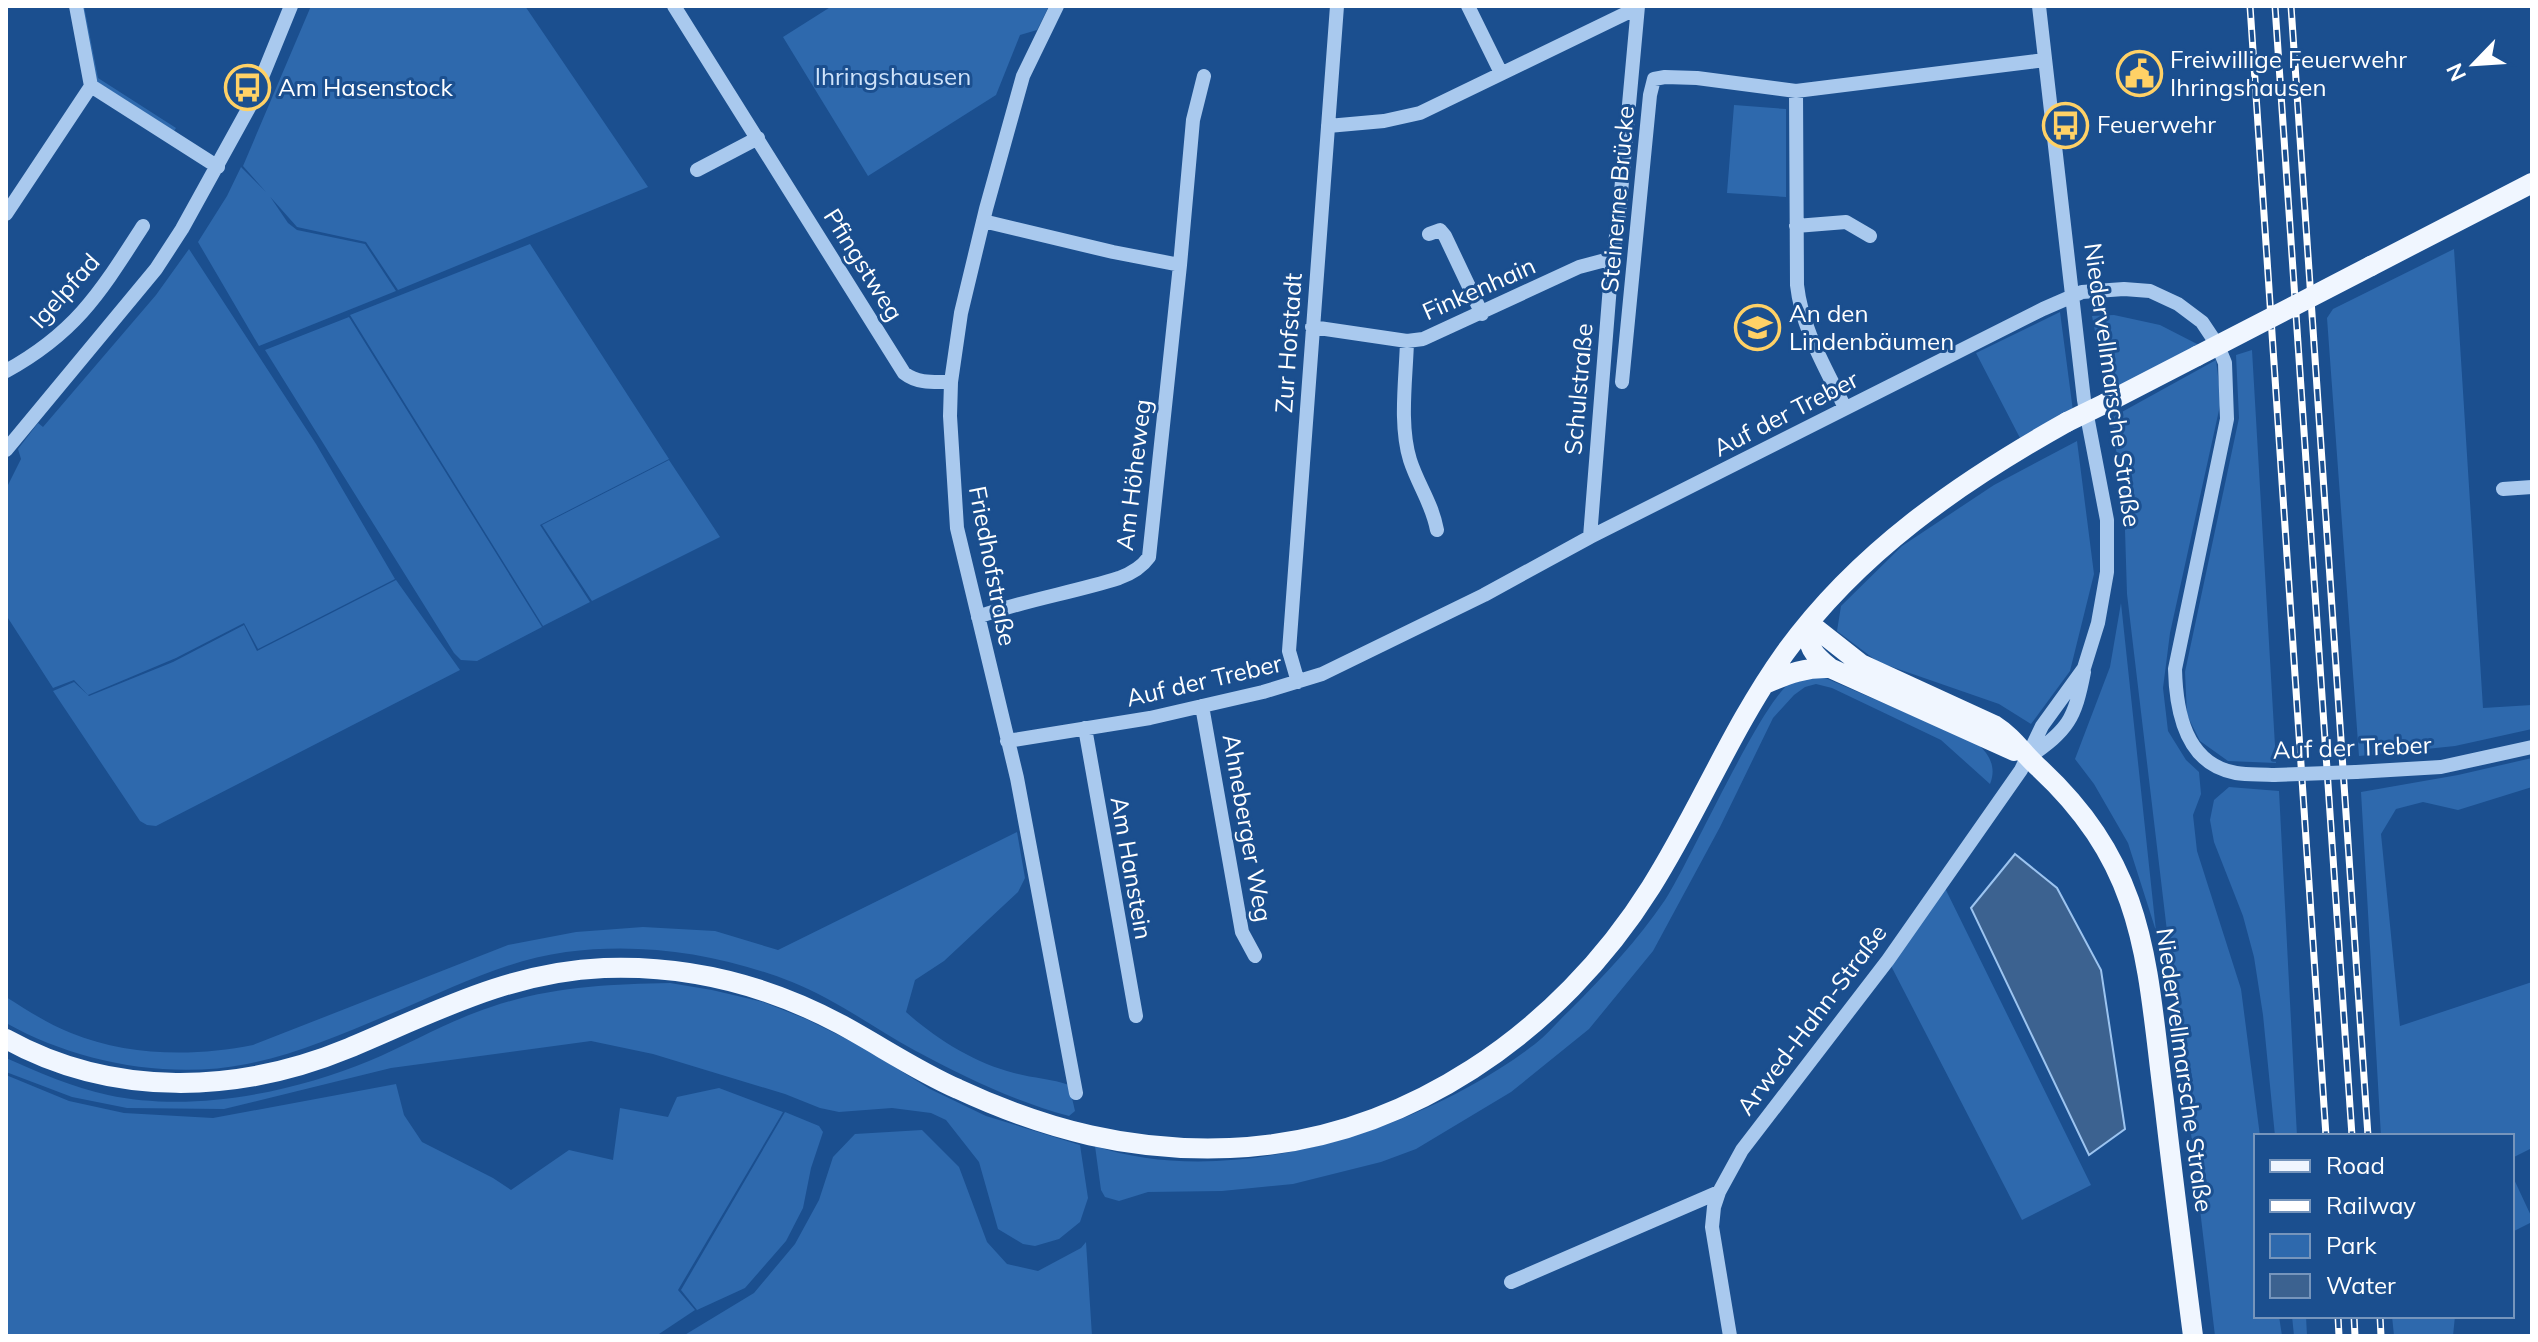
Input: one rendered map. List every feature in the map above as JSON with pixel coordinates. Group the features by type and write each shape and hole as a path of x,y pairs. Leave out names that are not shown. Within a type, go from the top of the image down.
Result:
{"main road":[{"path":"6,1039 64,1064 136,1081 182,1085 232,1081 277,1072 344,1050 441,1007 511,982 545,974 597,968 649,967 702,974 793,1001 951,1086 1016,1115 1099,1139 1172,1148 1233,1148 1290,1141 1348,1127 1411,1104 1470,1072 1519,1038 1564,998 1595,964 1653,885 1730,741 1783,657 1854,573 1944,497 2067,422 2532,183"},
{"path":"1809,623 1807,640 1814,654 1830,668 2028,758"},
{"path":"1809,623 1861,664 1994,725 2013,737 2028,758"},
{"path":"1767,683 1795,671 1812,667 1830,668"},
{"name":"Niedervellmarsche Straße","path":"2028,758 2055,782 2090,822 2122,877 2135,911 2144,946 2193,1336"}],"street":[{"path":"6,214 91,86 76,6"},
{"path":"6,450 156,269 218,167 251,104 291,6"},
{"name":"Pfingstweg","path":"674,6 904,373 913,380 951,382"},
{"name":"Friedhofstraße","path":"1057,6 1023,76 961,313 951,382 951,462 957,528 1032,851 1076,1093"},
{"name":"Zur Hofstadt","path":"1298,682 1289,651 1337,6"},
{"path":"1468,6 1501,73"},
{"name":"Niedervellmarsche Straße","path":"2028,758 2042,726 2084,668 2098,623 2107,572 2107,520 2084,400 2039,6"},
{"path":"1328,126 1384,121 1420,113 1637,7"},
{"name":"Schulstraße","path":"1590,537 1637,7"},
{"name":"Steinerne Brücke","path":"1622,382 1654,79 1697,78 1796,91 2045,60"},
{"name":"Am Höheweg","path":"978,617 1005,607 1120,578 1144,566 1149,557 1193,120 1204,76"},
{"path":"91,86 218,167"},
{"path":"1796,91 1797,285 1800,311 1845,408"},
{"path":"697,170 758,138"},
{"path":"983,221 1180,265"},
{"path":"1796,226 1846,222 1870,236"},
{"name":"Igelpfad","path":"6,371 40,351 73,323 103,290 143,226"},
{"path":"1429,234 1440,230 1445,236 1482,314"},
{"name":"Finkenhain","path":"1312,327 1407,341 1423,339 1579,267 1613,258"},
{"name":"Auf der Treber","path":"1007,741 1150,718 1298,682 1337,667 1442,617 1590,537 2073,295 2124,289 2150,291 2178,304 2202,322 2225,363 2227,419 2175,669 2178,712 2185,733 2197,751 2234,773 2274,775 2441,767 2532,747"},
{"path":"1407,341 1406,424 1410,459 1432,508 1437,530"},
{"path":"2503,489 2532,487"},
{"name":"Ahneberger Weg","path":"1202,706 1242,932 1255,956"},
{"name":"Am Hanstein","path":"1085,728 1136,1016"},
{"name":"Arwed-Hahn-Straße","path":"1730,1336 1712,1227 1719,1192 1742,1150 1888,960 2028,758"},
{"path":"1511,1282 1719,1192"}],"green space":[{"path":"81,6 84,6 98,78 176,128 174,131 97,82"},
{"path":"311,6 525,6 648,187 398,290 366,242 297,227 243,166"},
{"name":"Ihringshausen","path":"832,6 1049,6 1037,30 1020,35 996,95 868,176 783,37"},
{"path":"1734,105 1786,109 1786,197 1727,193"},
{"path":"241,167 297,230 365,244 396,291 259,346 198,242"},
{"path":"530,244 669,459 540,525 590,602 543,626 350,315"},
{"path":"189,249 316,444 395,579 258,649 244,623 176,658 88,695 74,680 53,688 6,615 6,489 21,459 18,449 38,423 43,427 156,295"},
{"path":"2454,249 2483,708 2532,705 2532,729 2455,746 2359,756 2327,318 2333,309"},
{"path":"2060,312 2073,411 2020,438 1976,353"},
{"path":"2114,315 2160,325 2199,345 2107,394 2092,316"},
{"path":"349,317 542,627 477,661 461,660 454,653 265,350"},
{"path":"2252,350 2276,763 2228,761 2200,741 2187,715 2185,672 2239,418 2236,355"},
{"path":"2216,360 2221,401 2170,633 2163,688 2168,731 2186,760 2199,772 2201,794 2193,815 2197,851 2241,989 2260,1134 2254,1134 2254,1318 2279,1318 2282,1336 2215,1336 2127,594 2124,498 2111,418"},
{"path":"2077,441 2094,574 2070,671 2031,724 1999,704 1878,662 1837,631 1841,606 1902,546 1994,485"},
{"path":"669,460 720,537 592,601 542,525"},
{"path":"396,580 460,670 156,826 140,821 53,691 74,682 89,696 173,662 244,625 257,651"},
{"path":"2121,603 2156,931 2128,843 2094,784 2075,759 2110,667"},
{"path":"1823,677 1976,743 1990,761 1993,772 1990,784 1941,740 1832,688 1816,684 1805,687 1773,718 1720,827 1653,951 1589,1029 1511,1092 1416,1149 1381,1162 1293,1184 1222,1191 1148,1192 1119,1201 1105,1197 1101,1190 1095,1146 1149,1158 1206,1161 1265,1156 1325,1144 1383,1126 1439,1102 1490,1075 1535,1044 1620,957 1665,900 1746,746 1780,693 1793,681"},
{"path":"2532,758 2532,787 2458,810 2423,802 2396,809 2381,834 2400,1026 2532,982 2532,1148 2514,1157 2514,1134 2381,1134 2361,792"},
{"path":"2229,787 2279,791 2297,1134 2275,1134 2254,957 2243,916 2214,842 2210,820 2214,800"},
{"path":"1017,832 1025,878 1018,892 944,961 915,980 906,1012 943,1041 985,1063 1069,1085 1075,1111 1069,1116 1009,1096 971,1079 792,982 737,964 652,950 595,949 544,956 479,976 304,1048 266,1060 217,1068 186,1070 123,1064 62,1048 6,1023 6,997 54,1025 92,1041 161,1052 231,1049 253,1045 508,945 576,932 643,927 715,931 778,950"},
{"path":"1942,882 2091,1185 2022,1220 1888,960"},
{"path":"670,983 763,1002 859,1045 930,1089 986,1116 1080,1145 1088,1198 1080,1222 1059,1239 1035,1246 1023,1244 998,1229 979,1162 946,1120 931,1113 892,1108 839,1112 820,1108 785,1094 653,1054 591,1041 391,1068 224,1109 127,1108 72,1097 6,1072 6,1058 69,1084 108,1095 173,1102 241,1097 339,1072 460,1019 513,1000 579,988"},
{"path":"6,1075 69,1101 124,1113 213,1118 396,1084 404,1115 422,1142 511,1190 569,1150 613,1160 620,1108 668,1117 677,1097 719,1088 783,1112 678,1290 695,1310 656,1336 6,1336"},
{"path":"785,1112 819,1126 823,1132 811,1168 803,1208 786,1241 745,1288 697,1310 681,1290"},
{"path":"922,1130 959,1167 987,1242 1007,1264 1038,1271 1081,1248 1086,1242 1092,1336 683,1336 754,1293 795,1244 819,1200 833,1157 855,1134"},
{"path":"2514,1179 2532,1218 2532,1222 2514,1231"},
{"path":"2292,1318 2306,1318 2307,1336 2294,1336"},
{"path":"2392,1318 2455,1318 2453,1336 2394,1336"}],"water":[{"path":"2015,854 2057,888 2101,970 2125,1129 2089,1155 1971,908"}],"railway":[{"path":"2250,6 2326,1134"},
{"path":"2275,6 2352,1134"},
{"path":"2291,6 2368,1134"},
{"path":"2338,1318 2339,1336"},
{"path":"2354,1318 2355,1336"},
{"path":"2380,1318 2381,1336"}],"place":[{"name":"Freiwillige Feuerwehr Ihringshausen","path":"2139,74"},
{"name":"Am Hasenstock","path":"247,88"},
{"name":"Feuerwehr","path":"2066,125"},
{"name":"An den Lindenbäumen","path":"1758,328"}]}
